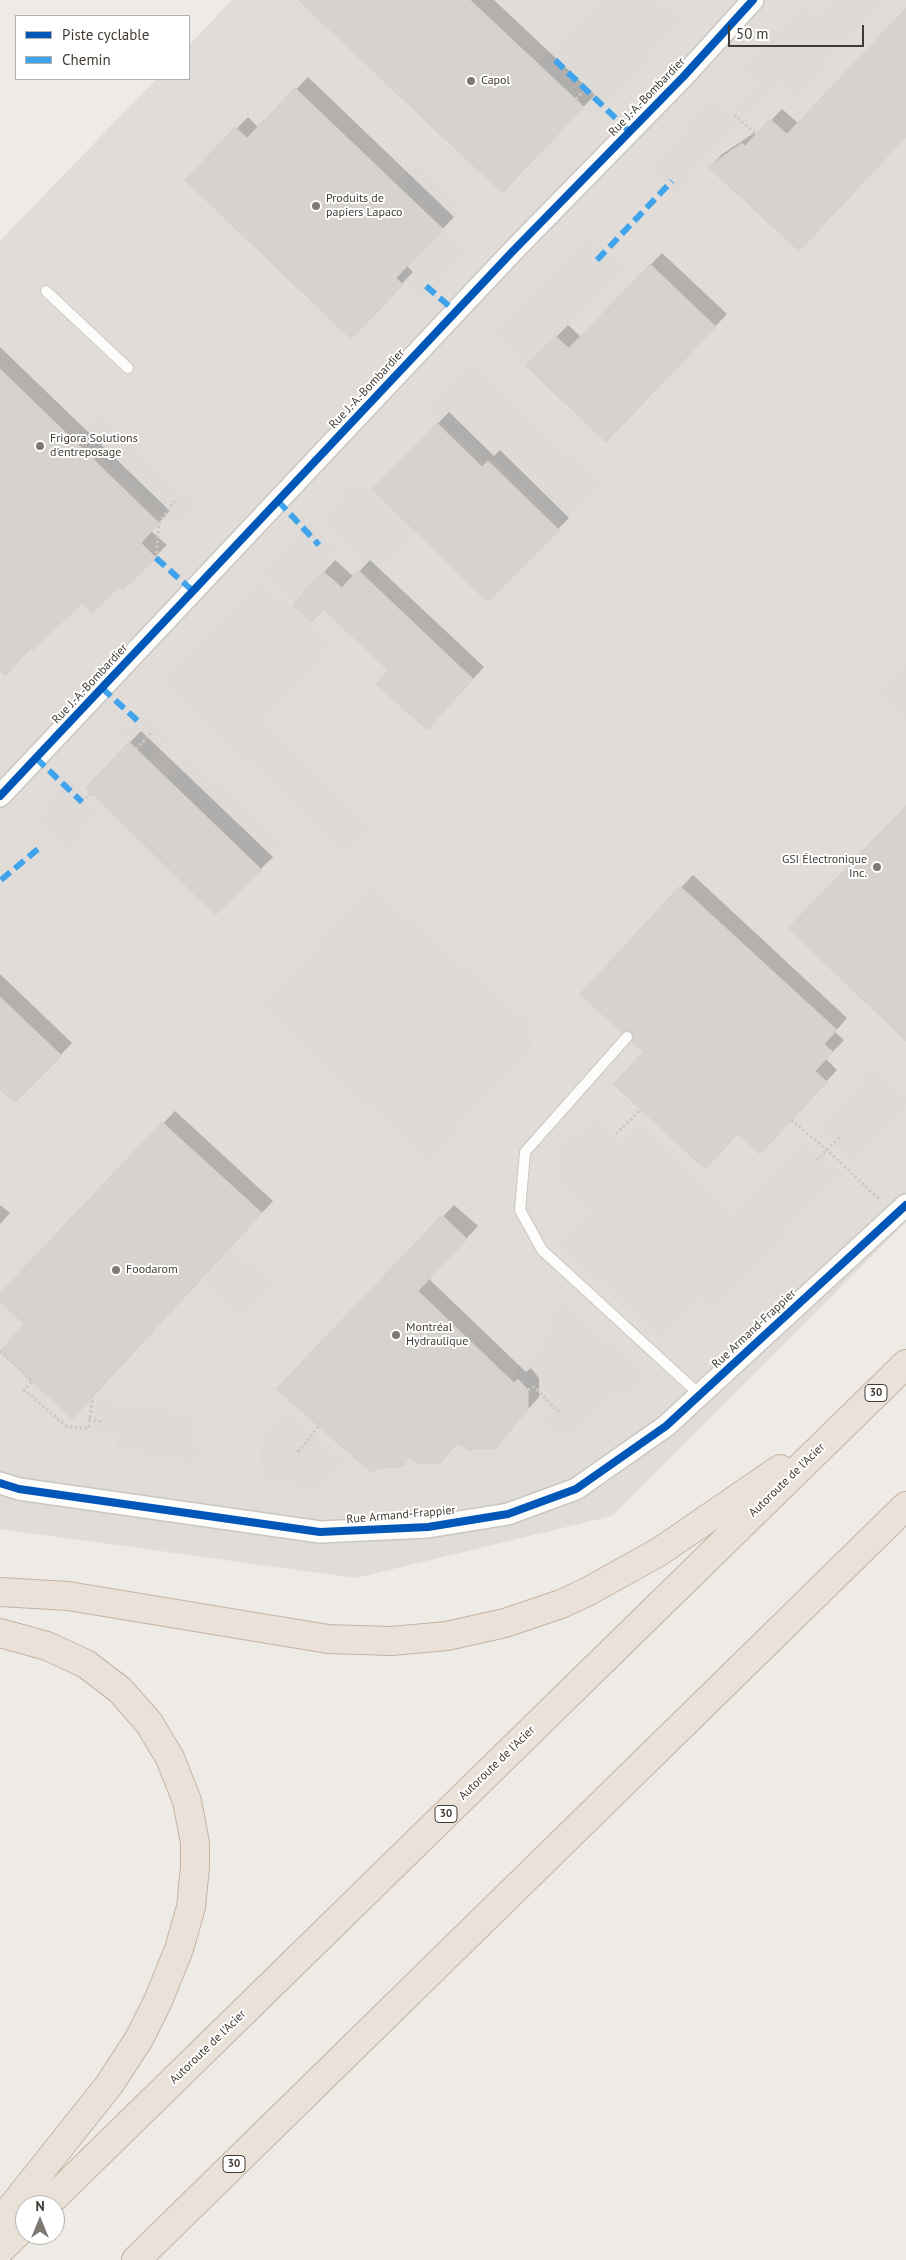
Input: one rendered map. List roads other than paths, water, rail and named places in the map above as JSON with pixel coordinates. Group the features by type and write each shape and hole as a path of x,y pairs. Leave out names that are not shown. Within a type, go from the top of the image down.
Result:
{"highway":[{"name":"Autoroute de l'Acier","path":"56,2195 906,1364"},
{"path":"0,1592 68,1596 328,1639 391,1642 418,1640 474,1630 505,1623 561,1604 636,1566 847,1423"},
{"name":"30","path":"136,2260 906,1506"},
{"path":"0,1633 47,1646 86,1664 120,1690 144,1718 161,1741 180,1780 194,1836 195,1867 191,1907 179,1949 158,2001 142,2032 109,2085 0,2222"},
{"path":"0,2250 15,2236"}],"street":[{"name":"Rue J.-A.-Bombardier","path":"0,796 512,252 684,76 753,0"},
{"name":"Rue Armand-Frappier","path":"0,1483 19,1489 320,1532 428,1527 508,1514 576,1489 666,1426 906,1205"}],"lane":[{"path":"46,291 128,368"},
{"path":"627,1037 525,1152 520,1210 542,1250 700,1395"}],"place":[{"name":"Capol","path":"471,81"},
{"name":"Produits de papiers Lapaco","path":"316,206"},
{"name":"Frigora Solutions d'entreposage","path":"40,446"},
{"name":"GSI Électronique Inc.","path":"877,867"},
{"name":"Foodarom","path":"116,1270"},
{"name":"Montréal Hydraulique","path":"396,1335"}]}
